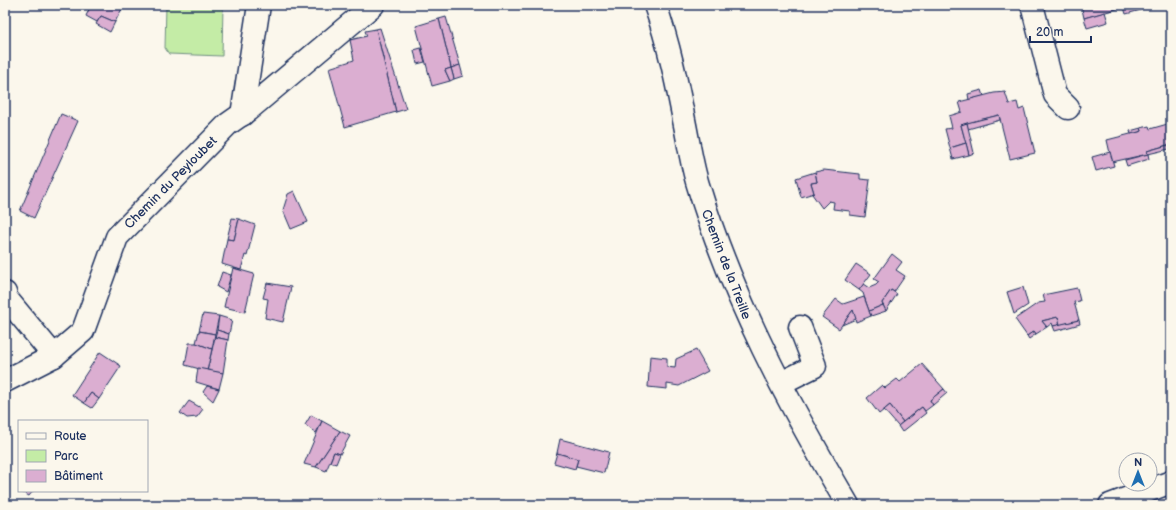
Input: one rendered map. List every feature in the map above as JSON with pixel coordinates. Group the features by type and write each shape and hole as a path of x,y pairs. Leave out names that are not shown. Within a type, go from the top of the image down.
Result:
{"street":[{"path":"242,115 259,5"},
{"name":"Chemin du Peyloubet","path":"5,381 54,356 83,331 117,237 228,124 242,115 373,5"},
{"name":"Chemin de la Treille","path":"654,5 666,37 697,183 708,217 752,327 809,439 848,505"},
{"path":"1032,5 1056,94 1068,108"},
{"path":"5,293 7,299 54,356"},
{"path":"781,383 814,366 800,327"},
{"path":"1110,505 1171,482"}],"green space":[{"path":"166,5 223,5 222,56 169,54 165,48"}],"building":[{"path":"91,5 124,5 115,22 101,16 97,22 86,16"},
{"path":"1081,5 1139,5 1141,10 1126,14 1124,7 1084,18"},
{"path":"1105,12 1108,22 1087,28 1084,18"},
{"path":"101,16 115,22 110,32 96,24"},
{"path":"446,17 460,65 451,68 439,19"},
{"path":"439,19 451,68 445,70 450,81 432,86 416,26"},
{"path":"380,28 406,109 396,112 376,29"},
{"path":"376,29 396,112 345,127 329,68 354,60 350,40 367,36 365,31"},
{"path":"421,48 425,62 417,64 414,50"},
{"path":"460,65 463,76 454,79 451,68"},
{"path":"451,68 454,79 450,81 445,70"},
{"path":"982,90 984,96 969,100 968,94"},
{"path":"1005,92 1009,104 1017,102 1019,110 1024,108 1035,153 1010,159 999,115 961,125 966,143 950,148 945,129 952,128 949,116 962,112 959,102 994,93"},
{"path":"61,114 78,121 34,218 20,211"},
{"path":"999,115 1000,120 968,129 967,123"},
{"path":"967,123 974,153 969,155 961,125"},
{"path":"1171,123 1171,144 1147,151 1148,154 1112,162 1107,140 1142,131 1141,128 1149,126 1150,129"},
{"path":"1141,128 1142,131 1131,134 1130,131"},
{"path":"966,143 969,155 953,159 950,148"},
{"path":"1168,145 1169,149 1148,154 1147,151"},
{"path":"1110,152 1114,166 1096,171 1092,157"},
{"path":"1148,154 1149,159 1127,166 1125,160"},
{"path":"824,170 860,174 860,179 870,180 865,217 850,215 850,211 833,209 834,202 829,201 822,208 812,194 814,193 811,183 817,182 815,172"},
{"path":"815,172 817,182 811,183 814,193 801,197 796,178"},
{"path":"294,191 308,222 291,229 283,210 288,194"},
{"path":"232,218 239,219 234,240 227,239"},
{"path":"239,219 255,225 247,256 245,255 241,270 222,264 227,239 234,240"},
{"path":"892,254 902,262 896,270 905,276 894,292 891,290 882,303 883,305 869,311 863,293 859,290 863,284 869,288 879,282 874,279"},
{"path":"856,264 871,274 859,290 845,280"},
{"path":"233,268 254,274 245,312 224,307"},
{"path":"222,272 231,275 226,292 217,287"},
{"path":"267,283 291,287 283,322 265,318 268,299 263,298"},
{"path":"1023,287 1028,305 1014,314 1007,292"},
{"path":"1077,288 1080,301 1074,302 1079,320 1060,325 1058,317 1042,321 1047,327 1036,334 1034,331 1027,336 1015,319 1038,303 1045,302 1043,295"},
{"path":"891,290 897,294 886,311 882,303"},
{"path":"864,297 871,316 856,322 853,310 839,329 822,317 836,299 843,304"},
{"path":"883,305 886,311 871,316 869,311"},
{"path":"853,310 856,319 842,325"},
{"path":"203,314 219,316 215,334 199,331"},
{"path":"219,316 232,320 229,334 217,330"},
{"path":"1058,317 1060,325 1053,326 1052,323 1047,327 1042,321"},
{"path":"1079,320 1080,324 1055,331 1053,326"},
{"path":"217,330 229,334 228,340 215,337"},
{"path":"199,331 215,334 212,349 196,343"},
{"path":"1034,331 1036,334 1029,339 1027,336"},
{"path":"215,337 228,340 223,373 207,371"},
{"path":"189,343 196,343 212,349 207,371 185,365"},
{"path":"696,350 708,371 679,386 667,384 667,389 648,387 650,356 667,358 667,367 675,368 676,359"},
{"path":"100,352 121,366 99,399 91,393 84,403 72,395"},
{"path":"922,364 944,389 930,400 933,405 925,411 922,407 903,422 890,405 879,414 867,398 882,385 885,388 897,379 900,382"},
{"path":"198,368 223,373 219,389 196,382"},
{"path":"207,386 219,389 213,401 203,392"},
{"path":"944,389 947,393 933,405 930,400"},
{"path":"91,393 99,399 92,408 84,403"},
{"path":"189,401 203,409 197,417 187,418 180,413"},
{"path":"890,405 903,422 898,426 884,410"},
{"path":"922,407 926,413 902,432 898,426"},
{"path":"311,415 322,421 316,433 305,425"},
{"path":"322,421 340,431 316,467 304,464"},
{"path":"340,431 350,436 340,454 334,452 326,471 316,467"},
{"path":"560,439 609,452 604,473 576,466 578,459 557,453"},
{"path":"334,452 340,454 336,464 330,462"},
{"path":"557,453 578,459 575,469 554,463"},
{"path":"22,492 32,492 29,496"}]}
